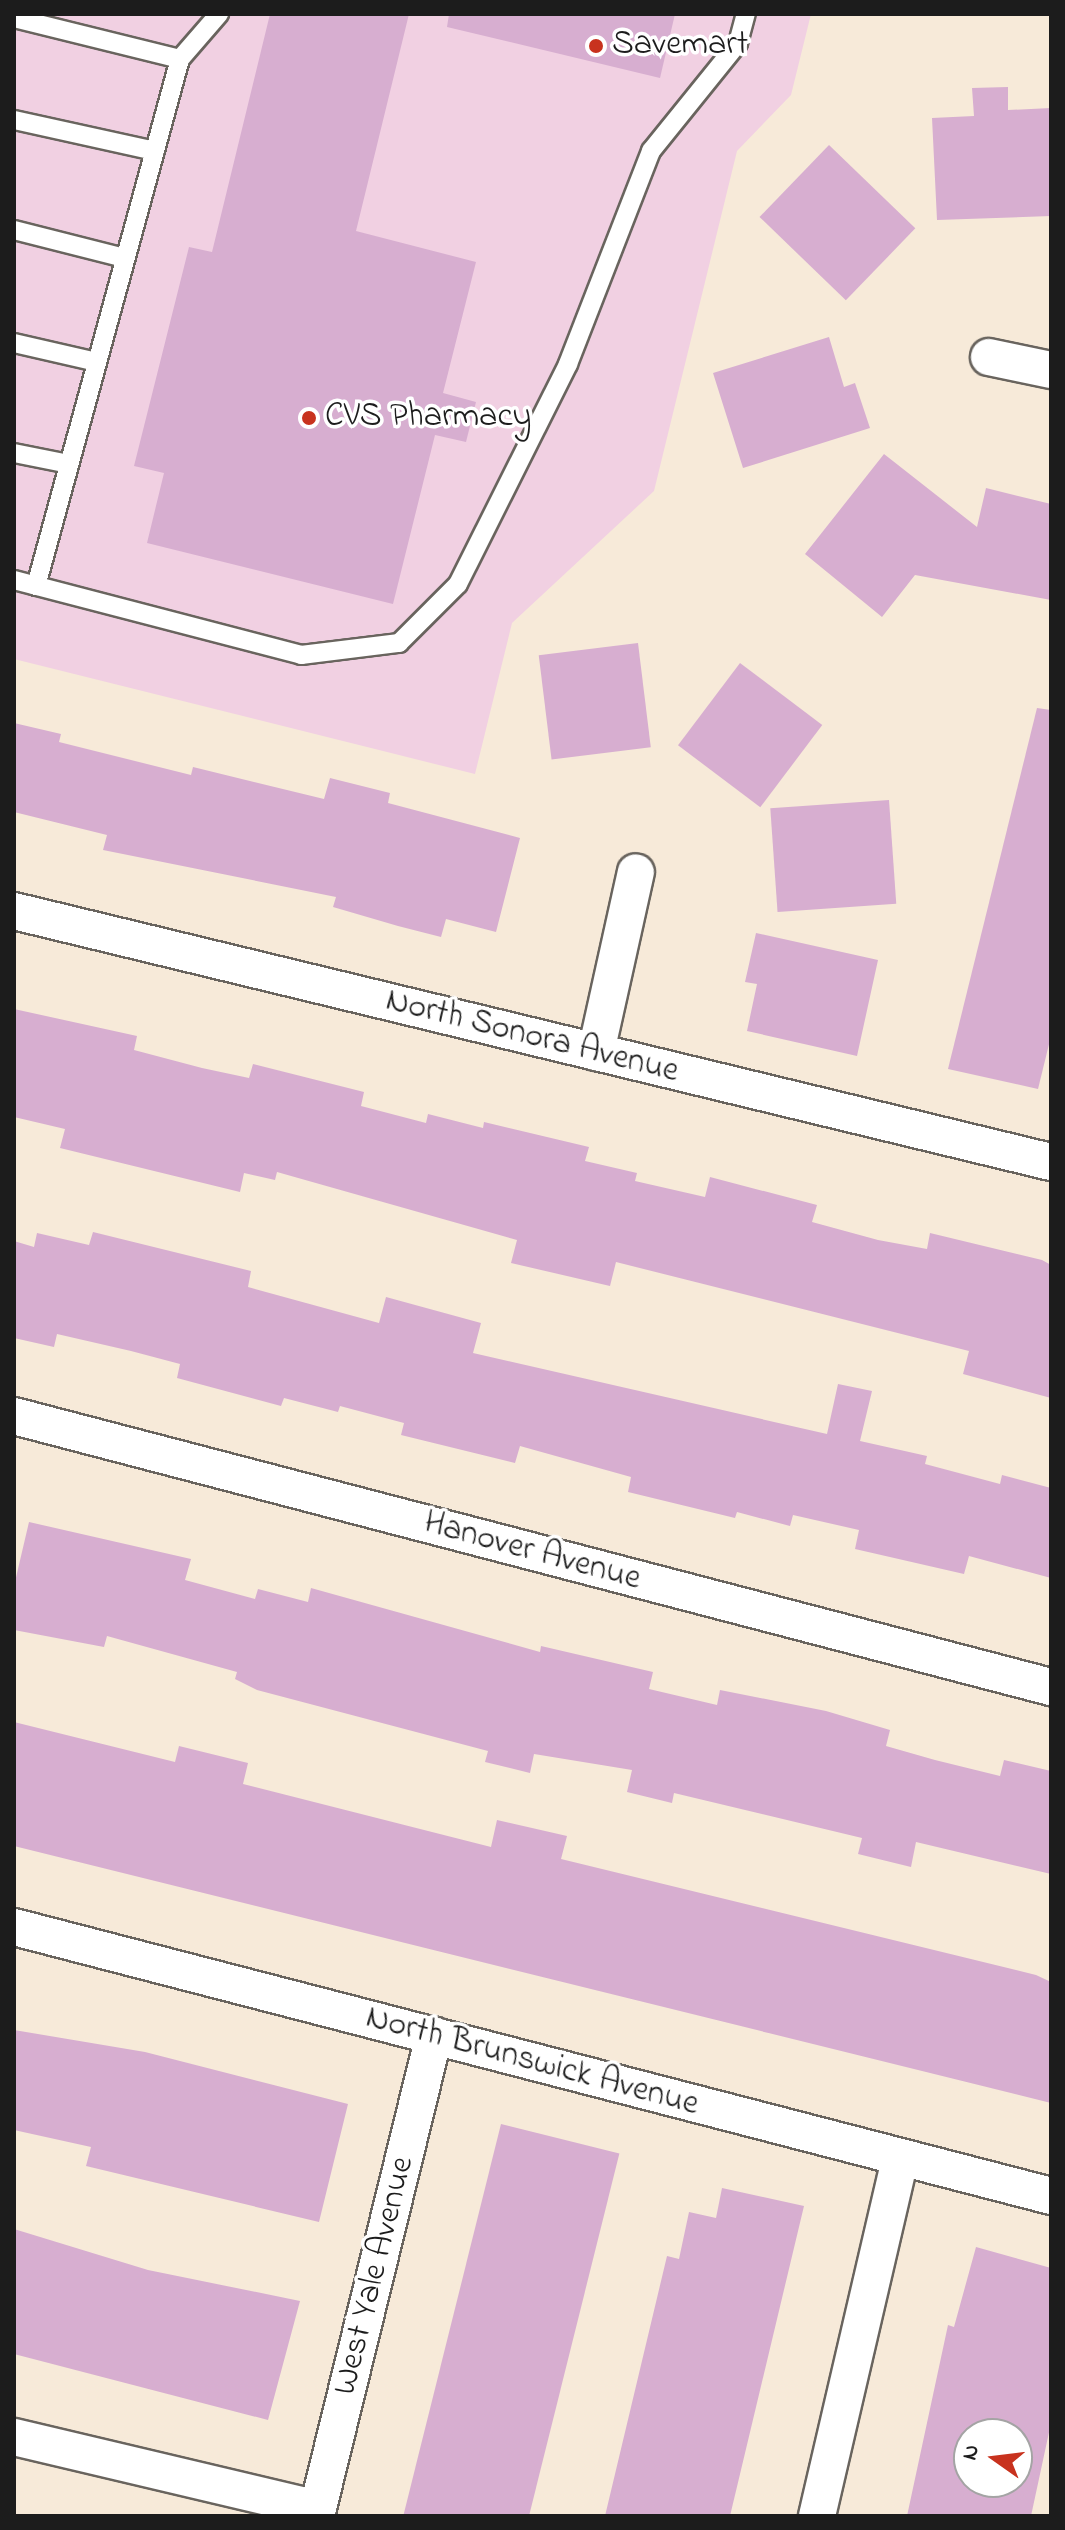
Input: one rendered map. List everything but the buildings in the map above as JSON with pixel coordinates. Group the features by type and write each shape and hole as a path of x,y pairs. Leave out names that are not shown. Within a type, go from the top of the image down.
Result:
{"street":[{"path":"989,357 1051,370"},
{"path":"596,1052 636,872"},
{"name":"North Sonora Avenue","path":"14,911 1051,1162"},
{"name":"Hanover Avenue","path":"14,1416 1051,1687"},
{"name":"North Brunswick Avenue","path":"14,1927 900,2160 1051,2196"},
{"name":"West Yale Avenue","path":"317,2513 434,2035"},
{"path":"817,2516 900,2160"},
{"path":"14,2437 317,2513"}],"lane":[{"path":"36,586 180,59 219,14"},
{"path":"14,580 301,655 399,643 458,584 568,364 651,151 738,43 746,14"},
{"path":"14,18 180,59"},
{"path":"14,120 155,151"},
{"path":"14,230 125,258"},
{"path":"14,343 97,362"},
{"path":"14,453 69,464"}],"shaded area":[{"path":"14,14 811,14 791,95 737,151 654,491 512,623 475,774 14,659"}],"place":[{"name":"Savemart","path":"596,46"},
{"name":"CVS Pharmacy","path":"309,418"}]}
